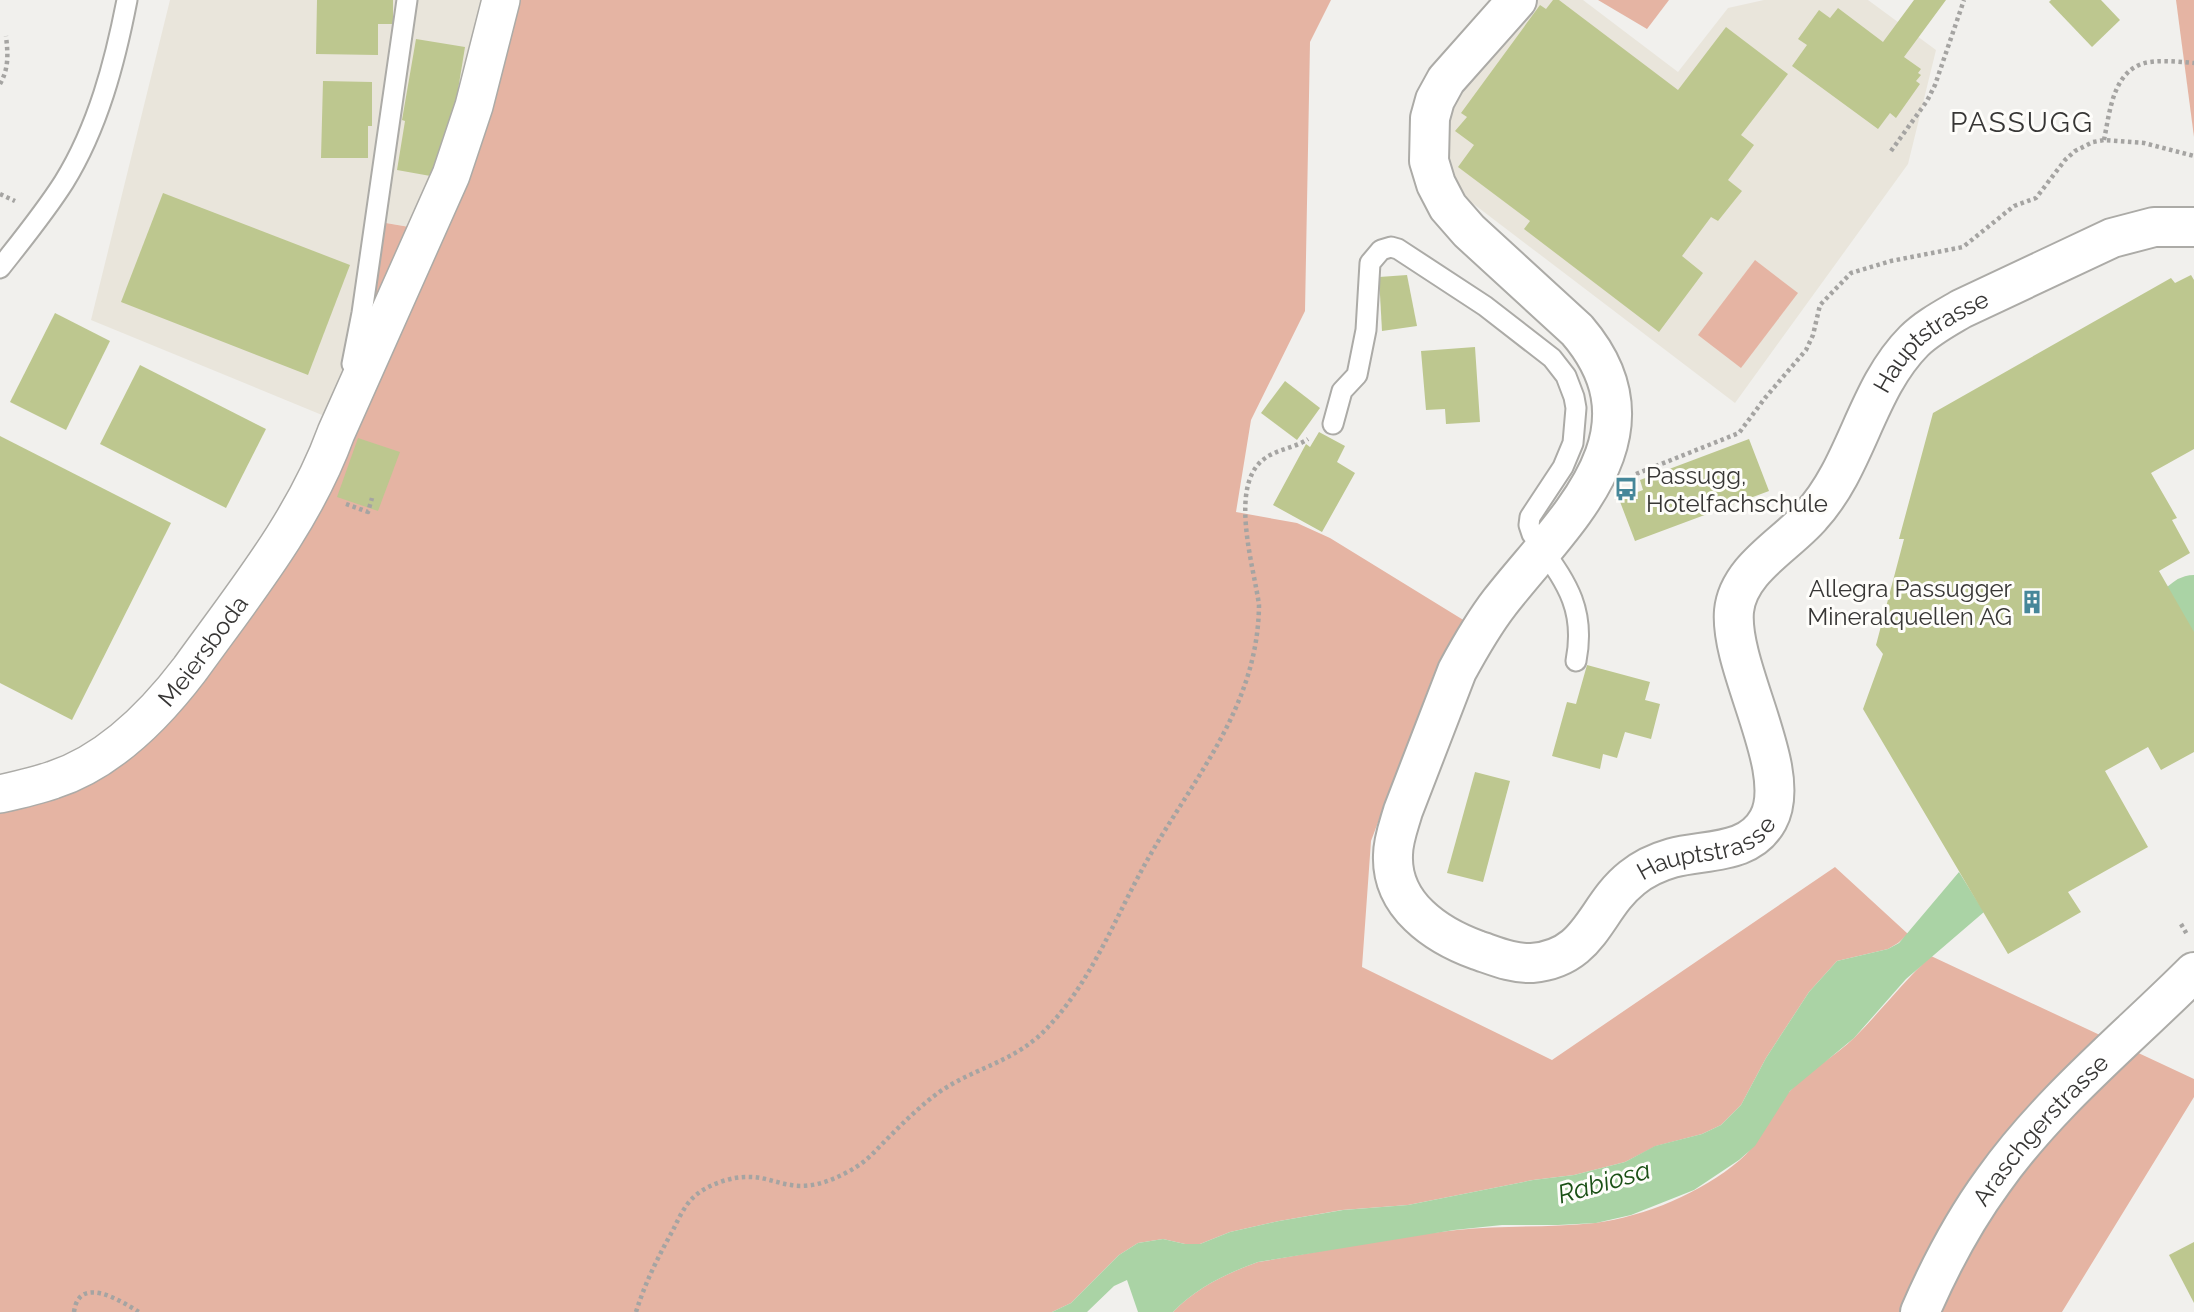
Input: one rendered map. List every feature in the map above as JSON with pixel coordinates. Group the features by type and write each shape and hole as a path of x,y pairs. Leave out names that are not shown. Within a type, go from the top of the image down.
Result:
{"street":[{"name":"Meiersboda","path":"0,794 54,780 79,769 134,731 172,693 300,512 323,468 450,175 474,106 501,0"},
{"path":"1517,0 1447,79 1435,100 1430,118 1429,161 1436,184 1448,207 1469,231 1577,330 1597,357 1610,397 1611,423 1605,457 1595,477"},
{"name":"Hauptstrasse","path":"1595,477 1566,522 1501,601 1468,649 1457,671 1396,833 1392,856 1395,876 1405,898 1420,918 1438,932 1461,944 1509,961 1541,962 1568,951 1592,929 1630,879 1643,870 1674,858 1735,846 1750,840 1770,817 1775,787 1772,764 1734,627 1734,609 1739,591 1754,570 1793,535 1827,498 1887,376 1900,356 1938,322 1961,309 2112,238 2154,227 2194,226"},
{"name":"Araschgerstrasse","path":"1920,1312 1952,1244 1994,1179 2058,1105 2194,972"}],"lane":[{"path":"0,268 65,181 80,152 106,88 127,0"},
{"path":"336,433 362,313 407,0"},
{"path":"1333,424 1342,391 1357,375 1366,330 1370,263 1381,250 1391,247 1398,249 1485,306 1552,358 1566,376 1574,397 1576,408 1573,443 1563,467 1529,521 1532,534 1566,585 1576,608 1580,641 1576,662"}],"path":[{"path":"1891,151 1927,101 1935,85 1964,0"},
{"path":"0,84 8,60 6,36"},
{"path":"2104,140 2112,100 2127,73 2150,62 2194,63"},
{"path":"1595,477 1636,474 1737,435 1806,350 1813,335 1820,305 1851,273 1891,261 1963,247 2014,206 2036,198 2075,150 2104,140 2144,143 2194,156"},
{"path":"636,1312 651,1272 684,1210 703,1190 742,1177 802,1186 838,1177 865,1160 913,1113 940,1092 1028,1046 1061,1012 1099,953 1149,857 1217,747 1241,698 1254,653 1259,618 1245,507 1254,470 1264,459 1301,443 1333,424"},
{"path":"337,500 368,512 372,499"},
{"path":"74,1312 79,1298 92,1292 117,1299 139,1312"}],"shaded area":[{"path":"170,0 501,0 427,230 375,221 339,422 91,320"},
{"path":"501,0 1331,0 1310,42 1305,311 1251,420 1236,512 1297,523 1330,538 1465,621 1433,676 1371,841 1362,967 1552,1060 1835,867 1908,934 1888,949 1837,961 1809,992 1766,1058 1741,1105 1721,1125 1702,1134 1656,1146 1625,1162 1574,1175 1533,1180 1408,1205 1342,1210 1279,1221 1230,1232 1200,1244 1163,1239 1138,1243 1119,1255 1071,1303 1052,1312 0,1312 0,794 134,731 336,433 374,221 427,230"},
{"path":"1533,0 1583,0 1678,72 1728,8 1764,0 1868,0 1936,50 1908,164 1735,403 1446,183 1444,112"},
{"path":"1598,0 1669,0 1647,29"},
{"path":"2176,0 2194,0 2194,137"},
{"path":"1755,260 1798,293 1741,368 1698,335"},
{"path":"1931,956 2194,1079 2194,1097 2062,1312 1173,1312 1212,1282 1258,1262 1457,1230 1560,1226 1614,1220 1653,1209 1690,1193 1740,1160 1789,1092 1855,1037"}],"water":[{"path":"1959,872 1984,912 1906,979 1854,1038 1790,1091 1755,1146 1694,1190 1631,1215 1596,1223 1502,1225 1454,1230 1258,1262 1213,1282 1173,1312 1138,1312 1127,1280 1114,1286 1087,1312 1052,1312 1071,1303 1119,1255 1138,1243 1163,1239 1200,1244 1230,1232 1279,1221 1343,1210 1408,1205 1533,1180 1574,1175 1625,1162 1655,1146 1702,1134 1721,1125 1741,1105 1766,1058 1809,992 1837,961 1888,949 1899,943"}],"building":[{"path":"317,0 393,0 393,24 378,24 378,55 316,54"},
{"path":"1553,0 1559,0 1678,90 1726,27 1788,74 1741,135 1754,145 1728,180 1742,191 1718,221 1711,217 1682,256 1703,273 1659,332 1524,229 1530,221 1458,167 1474,145 1455,131 1467,117 1461,113 1540,5 1546,9"},
{"path":"1914,0 1946,0 1904,57 1921,69 1918,73 1921,75 1916,81 1920,84 1896,118 1890,113 1878,129 1792,66 1807,45 1798,39 1819,10 1830,18 1838,8 1883,42"},
{"path":"2101,0 2120,20 2092,47 2049,2"},
{"path":"416,39 465,47 458,90 464,92 456,140 443,137 436,177 397,170 405,121 402,120"},
{"path":"323,81 372,82 372,126 368,126 368,158 321,158"},
{"path":"163,193 350,265 308,375 121,302"},
{"path":"1407,275 1417,326 1382,331 1379,277"},
{"name":"Allegra Passugger Mineralquellen AG","path":"2191,275 2194,280 2194,449 2151,473 2177,518 2172,520 2190,553 2159,571 2194,632 2194,752 2161,770 2148,747 2105,771 2148,847 2068,892 2081,912 2008,954 1863,709 1883,654 1876,645 1904,539 1899,539 1933,413 2171,278 2175,283"},
{"path":"55,313 110,341 66,430 10,402"},
{"path":"1475,347 1480,422 1446,424 1445,409 1426,410 1421,351"},
{"path":"140,365 266,429 226,508 100,444"},
{"path":"1285,381 1320,408 1297,440 1261,413"},
{"path":"1319,432 1345,446 1337,462 1355,473 1322,532 1273,505 1306,444 1310,447"},
{"path":"0,436 171,523 72,720 0,683"},
{"path":"358,438 400,452 378,511 337,497"},
{"path":"1749,439 1769,491 1635,541 1619,499 1643,490 1640,480"},
{"path":"1587,665 1650,682 1645,700 1660,704 1651,739 1625,732 1617,758 1603,754 1600,769 1552,756 1567,702 1576,704"},
{"path":"1475,772 1510,781 1483,882 1447,873"},
{"path":"2194,1242 2194,1303 2169,1255"}],"waterway":[{"name":"Rabiosa","path":"2185,616 2194,609"}],"place":[{"name":"Passugg, Hotelfachschule","path":"1626,489"},
{"name":"Allegra Passugger Mineralquellen AG","path":"2032,602"}],"district":[{"name":"PASSUGG","path":"2022,122"}]}
